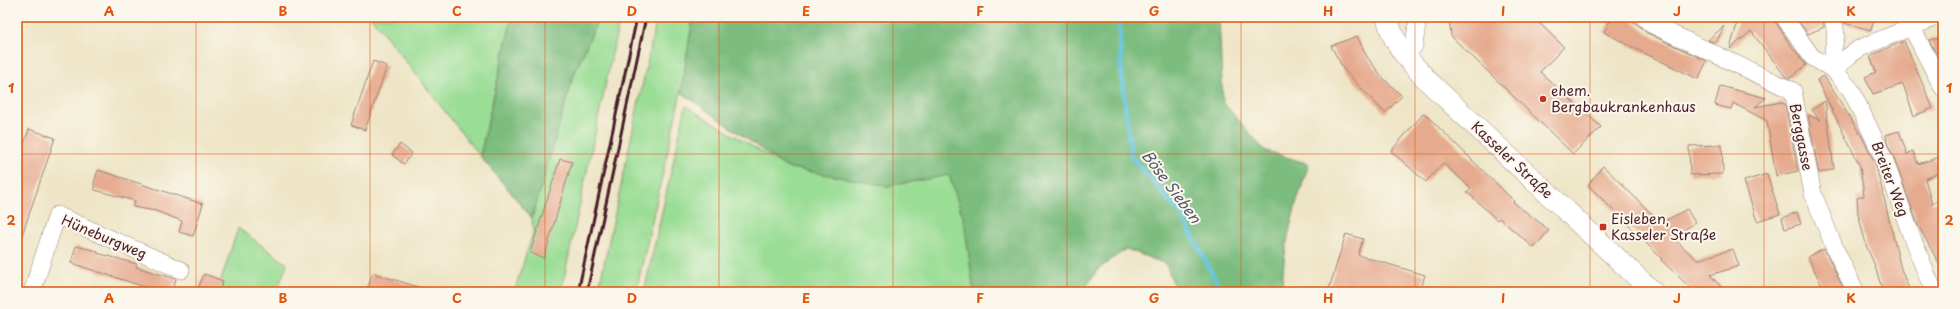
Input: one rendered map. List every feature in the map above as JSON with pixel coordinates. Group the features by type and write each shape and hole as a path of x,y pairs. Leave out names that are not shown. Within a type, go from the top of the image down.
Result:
{"main road":[{"name":"Kasseler Straße","path":"1387,17 1394,38 1405,56 1449,101 1653,292"}],"street":[{"path":"1405,56 1414,46 1418,17"},
{"name":"Berggasse","path":"1644,17 1650,24 1793,91 1798,128 1813,194 1835,249 1856,292"},
{"name":"Breiter Weg","path":"1784,17 1812,57 1834,70 1852,90 1885,161 1911,235 1929,280 1936,292"},
{"path":"1833,17 1836,35 1833,49 1834,70"},
{"path":"1834,70 1860,48 1936,17"},
{"path":"1911,26 1943,88"},
{"name":"Hüneburgweg","path":"32,292 57,215 181,270"}],"green space":[{"path":"371,17 512,17 480,156"},
{"path":"512,17 599,17 573,77 532,218 480,156"},
{"path":"599,17 620,17 561,292 514,292 533,233 532,218 573,77"},
{"path":"657,17 693,17 681,92 636,292 598,292"},
{"path":"693,17 1219,17 1223,102 1264,150 1309,164 1290,227 1282,292 1176,292 1166,264 1126,249 1097,270 1083,292 974,292 964,220 949,175 888,186 786,167 681,92"},
{"path":"686,106 786,167 888,186 949,175 964,220 974,292 644,292"},
{"path":"238,228 287,264 277,292 217,292"}],"building":[{"name":"ehem. Bergbaukrankenhaus","path":"1449,17 1533,17 1564,47 1540,72 1601,127 1573,154 1451,36"},
{"path":"1612,17 1624,17 1637,24 1647,33 1707,61 1698,79 1604,32"},
{"path":"1739,17 1774,17 1776,23 1789,43 1806,65 1790,78 1785,76 1751,31 1730,49"},
{"path":"1796,17 1823,17 1824,27 1808,34"},
{"path":"1843,17 1875,17 1871,30 1844,23"},
{"path":"1724,26 1716,43 1708,40"},
{"path":"1357,36 1367,57 1383,78 1402,96 1385,113 1344,70 1331,46"},
{"path":"1943,37 1943,66 1929,40"},
{"path":"1904,41 1933,108 1914,116 1903,84 1873,94 1865,77 1876,72 1870,56"},
{"path":"373,61 387,66 365,130 351,125"},
{"path":"1824,76 1862,137 1876,165 1901,269 1910,292 1883,292 1874,263 1867,248 1858,214 1857,198 1864,196 1860,166 1817,80"},
{"path":"1720,86 1766,98 1755,107 1781,102 1785,104 1798,171 1776,176 1767,121 1733,103 1731,109 1715,105"},
{"path":"1825,101 1834,169 1819,173 1808,115 1820,120 1812,110"},
{"path":"1424,113 1514,201 1513,202 1549,230 1534,248 1499,218 1497,220 1467,192 1471,188 1443,163 1426,182 1391,151"},
{"path":"29,129 55,138 19,244 17,244 17,164"},
{"path":"1899,131 1907,154 1913,151 1918,164 1943,156 1943,171 1925,179 1932,204 1943,199 1943,271 1918,225 1894,158 1887,143 1886,135"},
{"path":"400,144 412,153 404,164 392,155"},
{"path":"1722,145 1723,174 1690,175 1689,146"},
{"path":"560,159 572,162 544,258 530,253"},
{"path":"1603,166 1661,223 1687,209 1695,223 1672,237 1697,260 1733,249 1739,266 1710,275 1726,292 1695,292 1661,260 1662,259 1588,185"},
{"path":"98,170 203,204 193,236 179,232 182,221 156,211 133,207 135,201 95,190 94,183"},
{"path":"1767,174 1780,214 1757,221 1744,181"},
{"path":"1797,212 1801,224 1785,229 1782,218"},
{"path":"1346,234 1363,239 1358,255 1425,275 1420,292 1328,292"},
{"path":"76,246 98,251 97,253 137,264 136,267 176,279 172,292 151,292 151,289 71,263"},
{"path":"1824,249 1845,292 1825,292 1808,257"},
{"path":"373,273 425,289 425,292 366,292"},
{"path":"204,274 223,281 219,292 205,292 198,289"}],"waterway":[{"name":"Böse Sieben","path":"1119,17 1121,67 1131,156 1182,216 1222,292"}],"railway":[{"path":"578,292 637,17"},
{"path":"587,292 646,17"}],"place":[{"name":"ehem. Bergbaukrankenhaus","path":"1543,99"},
{"name":"Eisleben, Kasseler Straße","path":"1603,227"}]}
